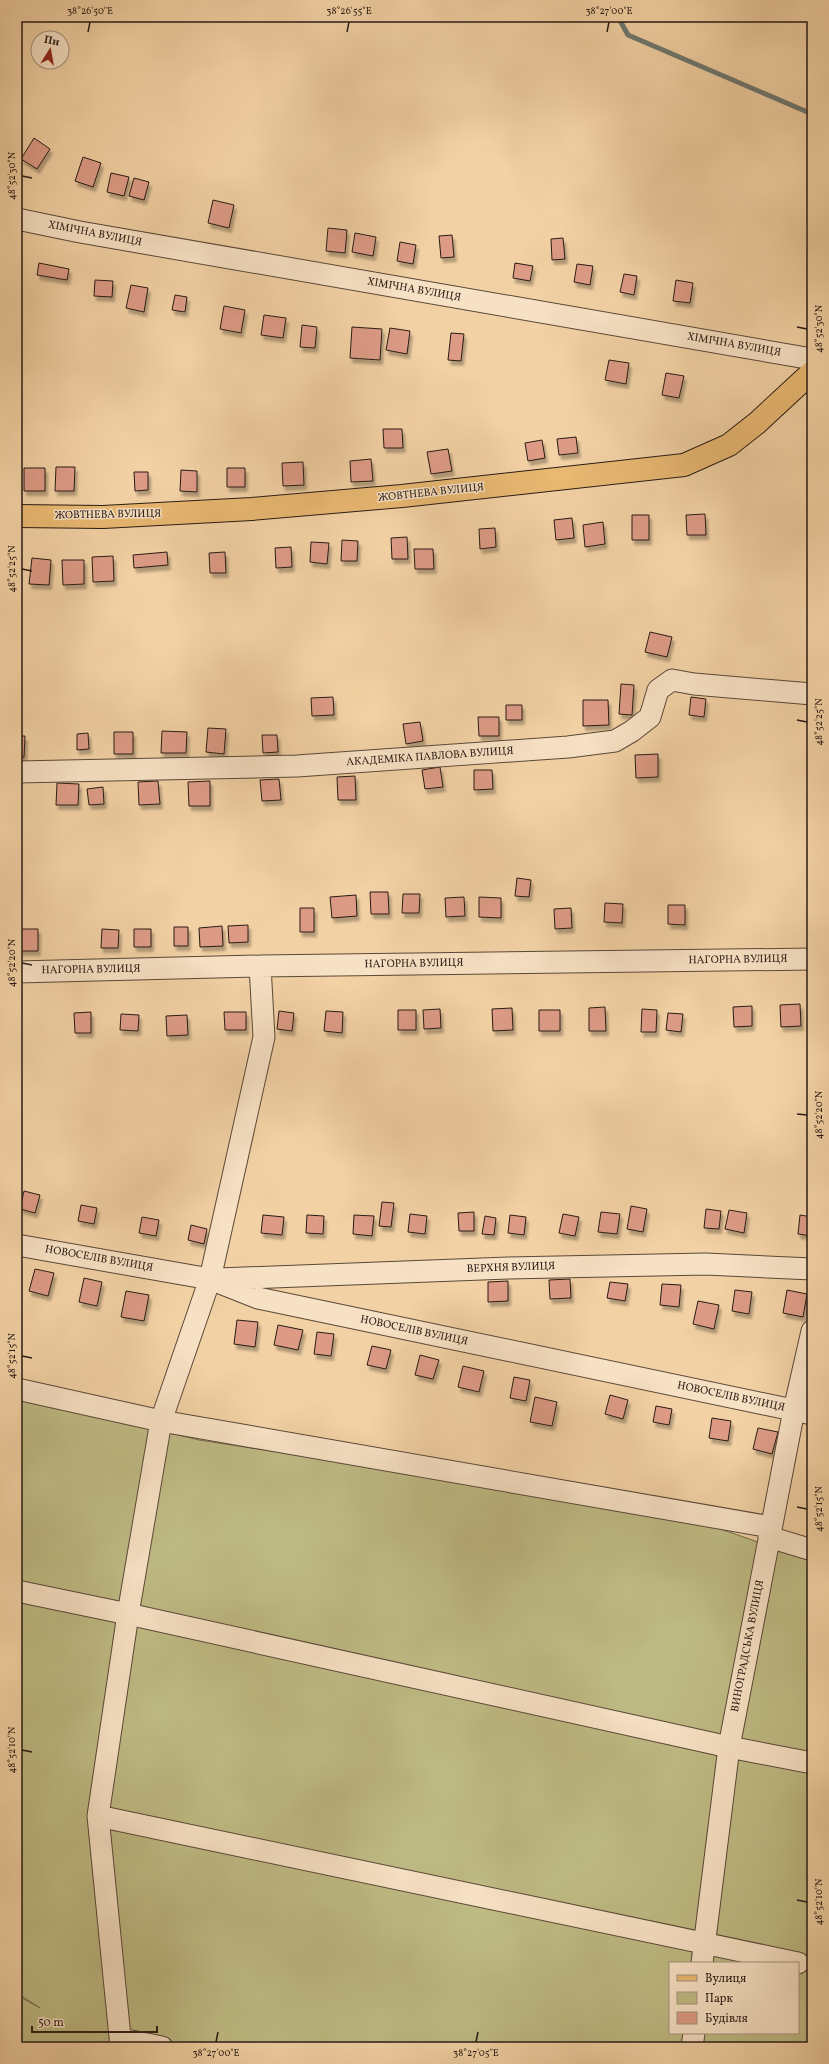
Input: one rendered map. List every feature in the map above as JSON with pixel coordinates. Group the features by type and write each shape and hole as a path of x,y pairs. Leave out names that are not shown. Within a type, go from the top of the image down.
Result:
{"main road":[{"name":"ЖОВТНЕВА ВУЛИЦЯ","path":"17,516 103,517 252,509 402,496 684,465 729,445 757,423 812,372"}],"street":[{"name":"ХІМІЧНА ВУЛИЦЯ","path":"17,219 80,232 812,359"},
{"name":"АКАДЕМІКА ПАВЛОВА ВУЛИЦЯ","path":"17,772 297,766 568,748 615,741 632,731 650,716 658,690 672,680 694,684 812,694"},
{"name":"НАГОРНА ВУЛИЦЯ","path":"17,972 260,966 812,959"},
{"path":"162,2047 121,2043 98,1816 128,1614 161,1422 210,1279 264,1037 260,966"},
{"name":"НОВОСЕЛІВ ВУЛИЦЯ","path":"17,1245 210,1279 258,1298 803,1412"},
{"name":"ВЕРХНЯ ВУЛИЦЯ","path":"210,1279 508,1268 706,1264 812,1269"},
{"name":"ВИНОГРАДСЬКА ВУЛИЦЯ","path":"704,1953 729,1747 770,1532 803,1412 812,1331"},
{"path":"17,1389 161,1422 770,1532 812,1550"},
{"path":"17,1591 128,1614 729,1747 812,1763"},
{"path":"98,1816 704,1953 789,1962"},
{"path":"799,1963 812,1966"},
{"path":"692,2047 694,2034"}],"green space":[{"path":"17,1396 199,1440 473,1482 715,1527 812,1561 812,2047 17,2047 17,1995 40,2008 17,1993"}],"building":[{"path":"34,138 50,149 37,169 21,159"},
{"path":"83,157 101,163 93,187 75,181"},
{"path":"111,173 129,177 124,196 107,192"},
{"path":"134,178 149,182 144,200 129,196"},
{"path":"213,200 234,205 229,228 208,223"},
{"path":"328,228 347,230 345,253 326,251"},
{"path":"355,233 376,237 373,256 352,252"},
{"path":"452,235 454,257 441,258 439,236"},
{"path":"563,238 565,259 552,260 551,239"},
{"path":"400,242 416,245 413,264 397,261"},
{"path":"39,263 69,269 67,280 37,275"},
{"path":"515,263 533,266 530,281 513,278"},
{"path":"577,264 593,266 590,285 574,282"},
{"path":"624,274 637,276 634,295 620,292"},
{"path":"95,280 113,281 112,297 94,296"},
{"path":"676,280 693,283 690,303 673,301"},
{"path":"131,285 148,288 144,312 126,308"},
{"path":"175,295 187,297 185,312 172,310"},
{"path":"224,306 245,310 241,333 220,329"},
{"path":"264,315 286,318 283,338 261,335"},
{"path":"302,325 317,327 315,348 300,347"},
{"path":"352,327 382,329 380,360 350,358"},
{"path":"390,328 410,331 407,354 386,350"},
{"path":"451,333 464,334 461,361 448,360"},
{"path":"609,360 629,363 626,384 605,380"},
{"path":"666,373 684,376 679,398 662,395"},
{"path":"383,429 402,429 403,448 384,448"},
{"path":"576,437 578,453 559,455 557,439"},
{"path":"542,440 545,458 528,461 525,443"},
{"path":"448,449 452,471 431,474 427,452"},
{"path":"371,459 373,481 351,482 350,461"},
{"path":"303,462 304,485 283,486 282,463"},
{"path":"56,467 75,467 74,491 55,491"},
{"path":"24,468 45,468 45,491 24,491"},
{"path":"227,468 245,468 245,487 227,487"},
{"path":"181,470 197,471 197,492 180,491"},
{"path":"134,472 148,472 148,490 135,491"},
{"path":"705,514 706,535 687,535 686,515"},
{"path":"632,515 649,515 649,540 632,540"},
{"path":"572,518 574,538 556,540 554,520"},
{"path":"603,522 605,544 585,547 583,525"},
{"path":"495,528 496,547 480,549 479,529"},
{"path":"407,537 408,559 392,559 391,538"},
{"path":"342,540 358,541 357,561 341,561"},
{"path":"311,542 329,543 327,564 310,562"},
{"path":"291,547 292,567 276,568 275,548"},
{"path":"414,549 433,549 434,569 415,569"},
{"path":"167,552 168,565 134,568 133,555"},
{"path":"225,552 226,573 210,573 209,553"},
{"path":"113,556 114,581 93,582 92,557"},
{"path":"32,558 51,560 49,585 29,584"},
{"path":"62,560 84,560 84,584 63,585"},
{"path":"650,632 672,637 667,657 645,652"},
{"path":"621,684 634,685 632,715 619,714"},
{"path":"333,697 334,715 312,716 311,698"},
{"path":"691,697 706,699 704,717 689,715"},
{"path":"583,700 608,700 609,725 583,726"},
{"path":"506,705 522,705 522,720 506,720"},
{"path":"478,717 499,717 499,736 479,736"},
{"path":"420,722 423,741 406,744 403,724"},
{"path":"208,728 226,729 224,754 206,752"},
{"path":"162,731 187,732 186,753 161,753"},
{"path":"114,732 133,732 133,754 114,754"},
{"path":"88,733 89,749 77,750 77,734"},
{"path":"262,735 277,735 278,752 263,753"},
{"path":"17,736 25,736 24,757 17,757"},
{"path":"658,754 658,777 636,778 635,755"},
{"path":"440,767 443,787 425,789 422,770"},
{"path":"474,770 492,770 493,789 474,790"},
{"path":"355,776 356,800 338,800 337,777"},
{"path":"279,779 281,800 262,801 260,780"},
{"path":"158,781 160,804 139,805 138,782"},
{"path":"210,781 210,806 189,806 188,782"},
{"path":"57,783 79,784 78,805 56,805"},
{"path":"103,787 104,804 89,805 87,789"},
{"path":"517,878 531,880 529,897 515,896"},
{"path":"370,892 388,892 389,914 371,914"},
{"path":"403,894 420,894 419,913 402,913"},
{"path":"356,895 357,916 332,918 330,897"},
{"path":"464,897 465,916 446,917 445,898"},
{"path":"479,897 501,898 501,918 479,917"},
{"path":"605,903 623,904 622,923 604,922"},
{"path":"668,905 685,905 685,925 668,924"},
{"path":"300,908 314,908 314,932 300,932"},
{"path":"571,908 572,928 555,929 554,909"},
{"path":"248,925 248,942 229,943 228,926"},
{"path":"222,926 223,946 200,947 199,928"},
{"path":"174,927 188,927 188,946 174,946"},
{"path":"19,929 38,929 38,951 19,951"},
{"path":"102,929 119,930 118,948 101,948"},
{"path":"134,929 151,929 151,947 134,947"},
{"path":"800,1004 801,1026 781,1027 780,1005"},
{"path":"752,1006 752,1026 734,1027 733,1007"},
{"path":"605,1007 606,1031 589,1031 589,1008"},
{"path":"512,1008 513,1030 493,1031 492,1009"},
{"path":"440,1009 441,1028 424,1029 423,1010"},
{"path":"642,1009 657,1010 656,1032 641,1032"},
{"path":"398,1010 416,1010 416,1030 398,1030"},
{"path":"539,1010 560,1010 560,1031 539,1031"},
{"path":"279,1011 294,1013 292,1031 277,1029"},
{"path":"326,1011 343,1012 342,1033 324,1031"},
{"path":"91,1012 91,1033 75,1033 74,1013"},
{"path":"224,1012 246,1012 246,1030 225,1030"},
{"path":"668,1013 683,1014 681,1032 666,1030"},
{"path":"121,1014 139,1015 138,1031 120,1030"},
{"path":"187,1015 188,1035 167,1036 166,1016"},
{"path":"24,1191 40,1195 35,1213 20,1209"},
{"path":"382,1202 394,1203 391,1227 379,1226"},
{"path":"81,1205 97,1208 94,1224 78,1221"},
{"path":"631,1206 647,1209 643,1232 627,1229"},
{"path":"706,1209 721,1211 719,1229 704,1228"},
{"path":"729,1210 747,1213 744,1233 725,1229"},
{"path":"474,1212 474,1231 459,1231 458,1213"},
{"path":"601,1212 620,1214 617,1234 598,1232"},
{"path":"410,1214 427,1216 425,1234 408,1232"},
{"path":"563,1214 579,1217 575,1236 559,1233"},
{"path":"263,1215 284,1217 282,1235 261,1233"},
{"path":"307,1215 324,1216 323,1234 306,1233"},
{"path":"354,1215 374,1216 372,1236 353,1234"},
{"path":"510,1215 526,1217 524,1235 508,1233"},
{"path":"800,1215 812,1217 812,1236 798,1234"},
{"path":"485,1216 496,1218 494,1235 482,1234"},
{"path":"142,1217 159,1220 156,1236 139,1233"},
{"path":"191,1225 207,1229 204,1244 188,1240"},
{"path":"35,1269 54,1273 48,1296 29,1291"},
{"path":"84,1278 102,1282 97,1306 79,1302"},
{"path":"570,1279 571,1298 550,1299 549,1280"},
{"path":"508,1281 508,1301 488,1302 488,1282"},
{"path":"610,1282 628,1284 625,1301 607,1298"},
{"path":"662,1284 681,1285 679,1307 660,1305"},
{"path":"735,1290 752,1292 749,1314 732,1311"},
{"path":"787,1290 807,1294 803,1317 783,1313"},
{"path":"126,1291 149,1295 144,1321 121,1317"},
{"path":"698,1301 719,1305 714,1329 693,1324"},
{"path":"237,1320 258,1322 255,1347 234,1344"},
{"path":"278,1325 303,1330 298,1350 274,1345"},
{"path":"317,1332 334,1334 331,1356 314,1354"},
{"path":"372,1346 391,1350 386,1369 367,1365"},
{"path":"420,1355 439,1360 433,1379 415,1375"},
{"path":"463,1366 484,1371 479,1392 458,1387"},
{"path":"514,1377 530,1380 526,1401 510,1398"},
{"path":"610,1395 628,1400 623,1419 605,1414"},
{"path":"535,1397 557,1402 552,1426 530,1422"},
{"path":"656,1406 672,1409 669,1425 653,1422"},
{"path":"712,1418 731,1421 728,1441 709,1438"},
{"path":"758,1428 778,1432 772,1454 753,1449"}],"waterway":[{"path":"618,17 628,35 812,114"}]}
